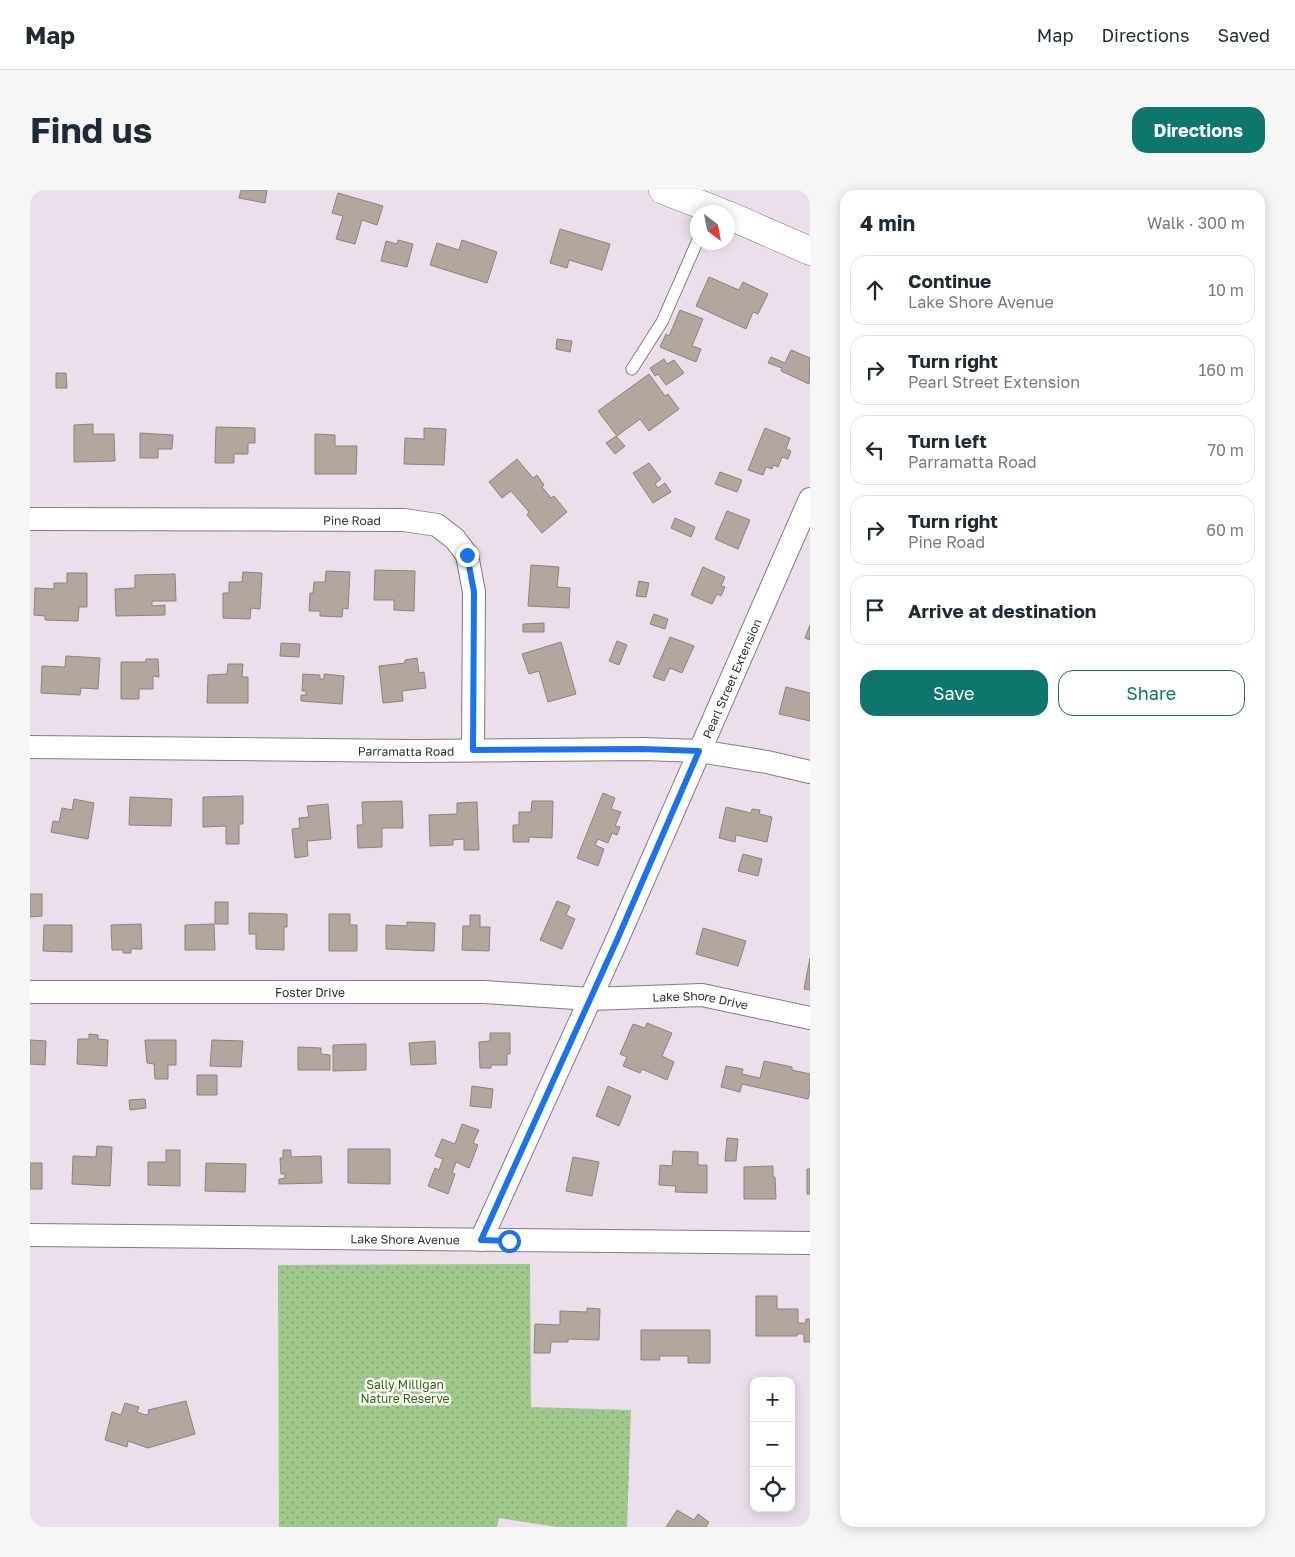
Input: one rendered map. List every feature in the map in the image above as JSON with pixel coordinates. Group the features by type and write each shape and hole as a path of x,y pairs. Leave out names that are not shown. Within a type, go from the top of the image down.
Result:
{"street":[{"path":"663,190 700,205"},
{"path":"735,220 810,251"},
{"name":"Pearl Street Extension","path":"481,1240 590,999 810,500"},
{"name":"Pine Road","path":"30,519 404,520 437,525 456,539 467,555 474,592 473,750"},
{"name":"Parramatta Road","path":"30,747 473,750 643,749 699,751 767,762 810,772"},
{"name":"Foster Drive","path":"30,992 484,992 590,999"},
{"name":"Lake Shore Drive","path":"590,999 702,994 810,1018"},
{"name":"Lake Shore Avenue","path":"30,1235 810,1243"}],"lane":[{"path":"632,368 662,322 694,250"}],"green space":[{"name":"Sally Milligan Nature Reserve","path":"530,1264 531,1407 631,1410 627,1527 557,1527 499,1518 497,1527 279,1527 278,1265"}],"building":[{"path":"241,190 267,190 265,203 239,198"},
{"path":"338,193 383,206 377,225 362,220 355,244 336,239 343,216 332,213"},
{"path":"560,229 610,244 602,270 569,260 567,268 550,263"},
{"path":"398,240 413,244 407,267 381,261 386,241 397,244"},
{"path":"462,240 497,252 487,283 430,265 437,243 459,250"},
{"path":"709,277 739,290 743,282 768,294 758,314 753,312 746,329 696,306"},
{"path":"680,310 703,319 692,346 701,349 696,362 660,347 666,334 669,336"},
{"path":"557,339 572,341 570,352 556,349"},
{"path":"791,350 810,358 809,384 781,371 782,368 768,363 771,357 785,363"},
{"path":"664,359 667,364 674,360 684,373 666,385 658,374 655,376 650,368"},
{"path":"56,373 66,373 67,388 56,388"},
{"path":"649,374 665,396 668,394 679,409 649,431 640,419 617,436 598,411"},
{"path":"93,424 93,434 114,434 115,461 74,462 74,425"},
{"path":"216,427 255,428 255,443 248,443 248,454 234,454 234,463 215,463"},
{"path":"424,428 446,429 444,465 404,464 405,438 424,439"},
{"path":"765,428 790,438 786,449 791,451 788,459 782,457 778,467 773,465 772,469 766,467 763,475 748,470"},
{"path":"140,433 173,435 172,449 158,449 158,458 140,458"},
{"path":"315,434 335,435 335,446 357,446 356,474 315,474"},
{"path":"616,436 625,446 615,454 606,443"},
{"path":"517,459 533,478 537,475 544,485 542,487 551,498 554,496 567,512 542,533 527,515 529,512 511,491 502,498 489,482"},
{"path":"649,463 661,479 655,484 658,488 665,483 671,492 653,503 633,473"},
{"path":"720,472 742,480 737,492 715,484"},
{"path":"727,511 750,520 738,549 715,539"},
{"path":"675,518 695,527 691,537 671,528"},
{"path":"531,565 559,567 557,587 570,588 569,608 528,606"},
{"path":"703,567 725,577 721,586 725,587 721,596 717,594 712,604 691,595"},
{"path":"375,570 415,571 414,611 394,610 394,600 374,600"},
{"path":"326,571 350,572 348,609 343,608 342,617 320,616 320,611 309,611 310,593 313,593 314,582 325,582"},
{"path":"243,572 262,573 260,609 251,608 250,619 223,618 223,593 229,593 229,582 242,582"},
{"path":"67,573 87,573 87,607 79,607 78,621 45,620 45,616 34,615 35,588 54,589 54,583 67,583"},
{"path":"175,574 176,601 152,601 152,606 165,605 165,615 116,616 115,589 135,588 135,575"},
{"path":"639,581 649,583 646,597 636,596"},
{"path":"654,614 668,619 665,629 650,624"},
{"path":"544,623 544,632 523,632 523,624"},
{"path":"810,625 810,640 805,638"},
{"path":"670,637 694,646 682,673 670,668 664,681 653,677"},
{"path":"617,641 627,645 619,665 609,661"},
{"path":"561,642 576,694 548,702 539,671 529,674 522,654"},
{"path":"281,643 300,644 299,657 280,656"},
{"path":"66,656 100,658 98,689 81,688 80,695 41,693 42,666 65,667"},
{"path":"417,658 419,673 424,672 426,688 402,691 403,701 383,703 379,666 405,663 405,660"},
{"path":"146,659 158,659 159,677 153,676 153,689 139,689 139,699 121,699 121,662 146,662"},
{"path":"228,664 243,664 242,677 248,677 248,703 207,703 208,675 227,674"},
{"path":"303,674 320,675 320,679 324,679 324,674 344,676 342,704 301,701 301,695 306,695 306,691 302,691"},
{"path":"786,687 810,693 810,721 779,714"},
{"path":"603,793 615,798 611,809 621,812 615,826 620,827 617,835 612,833 608,843 598,839 595,845 604,849 598,866 577,858"},
{"path":"243,796 243,824 239,824 239,844 226,844 226,826 203,827 203,797"},
{"path":"130,797 172,799 171,826 129,825"},
{"path":"74,799 94,803 88,839 51,832 53,821 59,822 62,808 72,810"},
{"path":"402,801 403,828 382,828 382,847 358,848 357,825 363,825 362,802"},
{"path":"532,801 553,801 552,838 529,837 529,842 513,842 513,825 519,825 519,812 531,812"},
{"path":"477,802 479,850 464,850 464,839 453,840 453,845 430,846 429,815 457,814 457,803"},
{"path":"328,804 331,839 307,841 308,856 295,858 292,829 300,828 299,818 309,817 307,806"},
{"path":"726,807 751,813 752,809 760,810 759,814 772,817 767,842 736,835 735,842 719,838"},
{"path":"743,854 762,859 758,876 738,871"},
{"path":"30,894 42,894 42,916 30,917"},
{"path":"557,901 570,906 566,915 575,919 562,949 540,940"},
{"path":"215,902 228,902 228,924 215,924"},
{"path":"249,913 287,914 287,927 284,927 284,950 256,949 256,934 249,934"},
{"path":"329,914 350,914 350,925 357,925 357,951 329,951"},
{"path":"470,915 480,915 480,927 490,927 489,951 462,950 463,926 470,926"},
{"path":"407,922 435,923 434,951 386,949 386,925 407,926"},
{"path":"141,924 142,949 131,949 131,953 123,953 123,950 112,950 111,925"},
{"path":"214,924 215,950 185,950 185,925"},
{"path":"44,925 72,925 72,952 43,951"},
{"path":"703,928 746,941 738,966 696,954"},
{"path":"810,958 810,990 804,989"},
{"path":"647,1023 672,1033 662,1056 674,1062 667,1080 642,1069 640,1073 623,1066 627,1057 620,1054 633,1024 645,1028"},
{"path":"490,1033 510,1033 510,1054 507,1054 507,1065 491,1065 491,1068 480,1068 479,1042 490,1041"},
{"path":"89,1034 98,1035 98,1039 108,1040 107,1066 77,1064 78,1039 89,1039"},
{"path":"30,1040 46,1041 45,1065 30,1064"},
{"path":"145,1040 176,1040 176,1065 168,1065 168,1079 155,1079 154,1064 147,1063"},
{"path":"212,1040 243,1041 241,1067 210,1066"},
{"path":"435,1041 436,1064 411,1065 409,1043"},
{"path":"366,1044 366,1070 333,1071 333,1045"},
{"path":"298,1047 321,1048 321,1054 330,1055 330,1070 298,1070"},
{"path":"764,1061 792,1067 792,1070 810,1074 808,1099 742,1084 740,1092 721,1087 726,1066 743,1069 742,1074 760,1078"},
{"path":"197,1075 217,1075 217,1095 197,1095"},
{"path":"472,1086 493,1089 491,1108 470,1106"},
{"path":"608,1086 631,1096 619,1126 596,1116"},
{"path":"145,1099 146,1108 130,1110 129,1100"},
{"path":"462,1124 479,1130 473,1143 478,1145 469,1168 456,1162 452,1173 455,1174 448,1194 428,1186 435,1168 439,1170 443,1159 435,1156 442,1139 455,1144"},
{"path":"727,1138 738,1139 736,1161 725,1161"},
{"path":"97,1146 112,1147 110,1186 72,1184 73,1156 96,1157"},
{"path":"348,1149 390,1149 390,1184 348,1183"},
{"path":"166,1150 180,1150 180,1186 148,1185 148,1162 166,1162"},
{"path":"283,1150 291,1150 291,1157 321,1156 322,1183 279,1184 279,1179 285,1178 285,1174 281,1174 280,1158 283,1158"},
{"path":"673,1151 698,1152 698,1165 707,1165 707,1193 675,1192 676,1186 659,1185 660,1165 672,1166"},
{"path":"573,1157 599,1162 592,1196 566,1191"},
{"path":"30,1163 42,1163 42,1189 30,1189"},
{"path":"206,1163 246,1164 245,1192 205,1191"},
{"path":"773,1166 776,1199 744,1199 744,1167"},
{"path":"807,1169 810,1169 810,1194 807,1194"},
{"path":"756,1296 777,1296 777,1309 798,1309 798,1323 806,1323 806,1319 810,1319 810,1342 804,1342 804,1334 797,1334 797,1336 756,1336"},
{"path":"587,1308 600,1309 599,1340 568,1339 568,1342 551,1342 550,1353 534,1353 535,1324 560,1325 560,1311 587,1312"},
{"path":"641,1330 710,1330 710,1363 688,1363 688,1356 659,1356 660,1360 641,1360"},
{"path":"186,1401 195,1434 148,1448 128,1441 127,1447 105,1440 112,1412 121,1415 125,1403 139,1407 137,1412 146,1415 149,1413 148,1410"},
{"path":"677,1510 694,1520 698,1514 709,1522 706,1527 666,1527"}],"route":[{"path":"467,555 474,592 473,750 643,749 699,751 617,940 481,1240 509,1241"}]}
